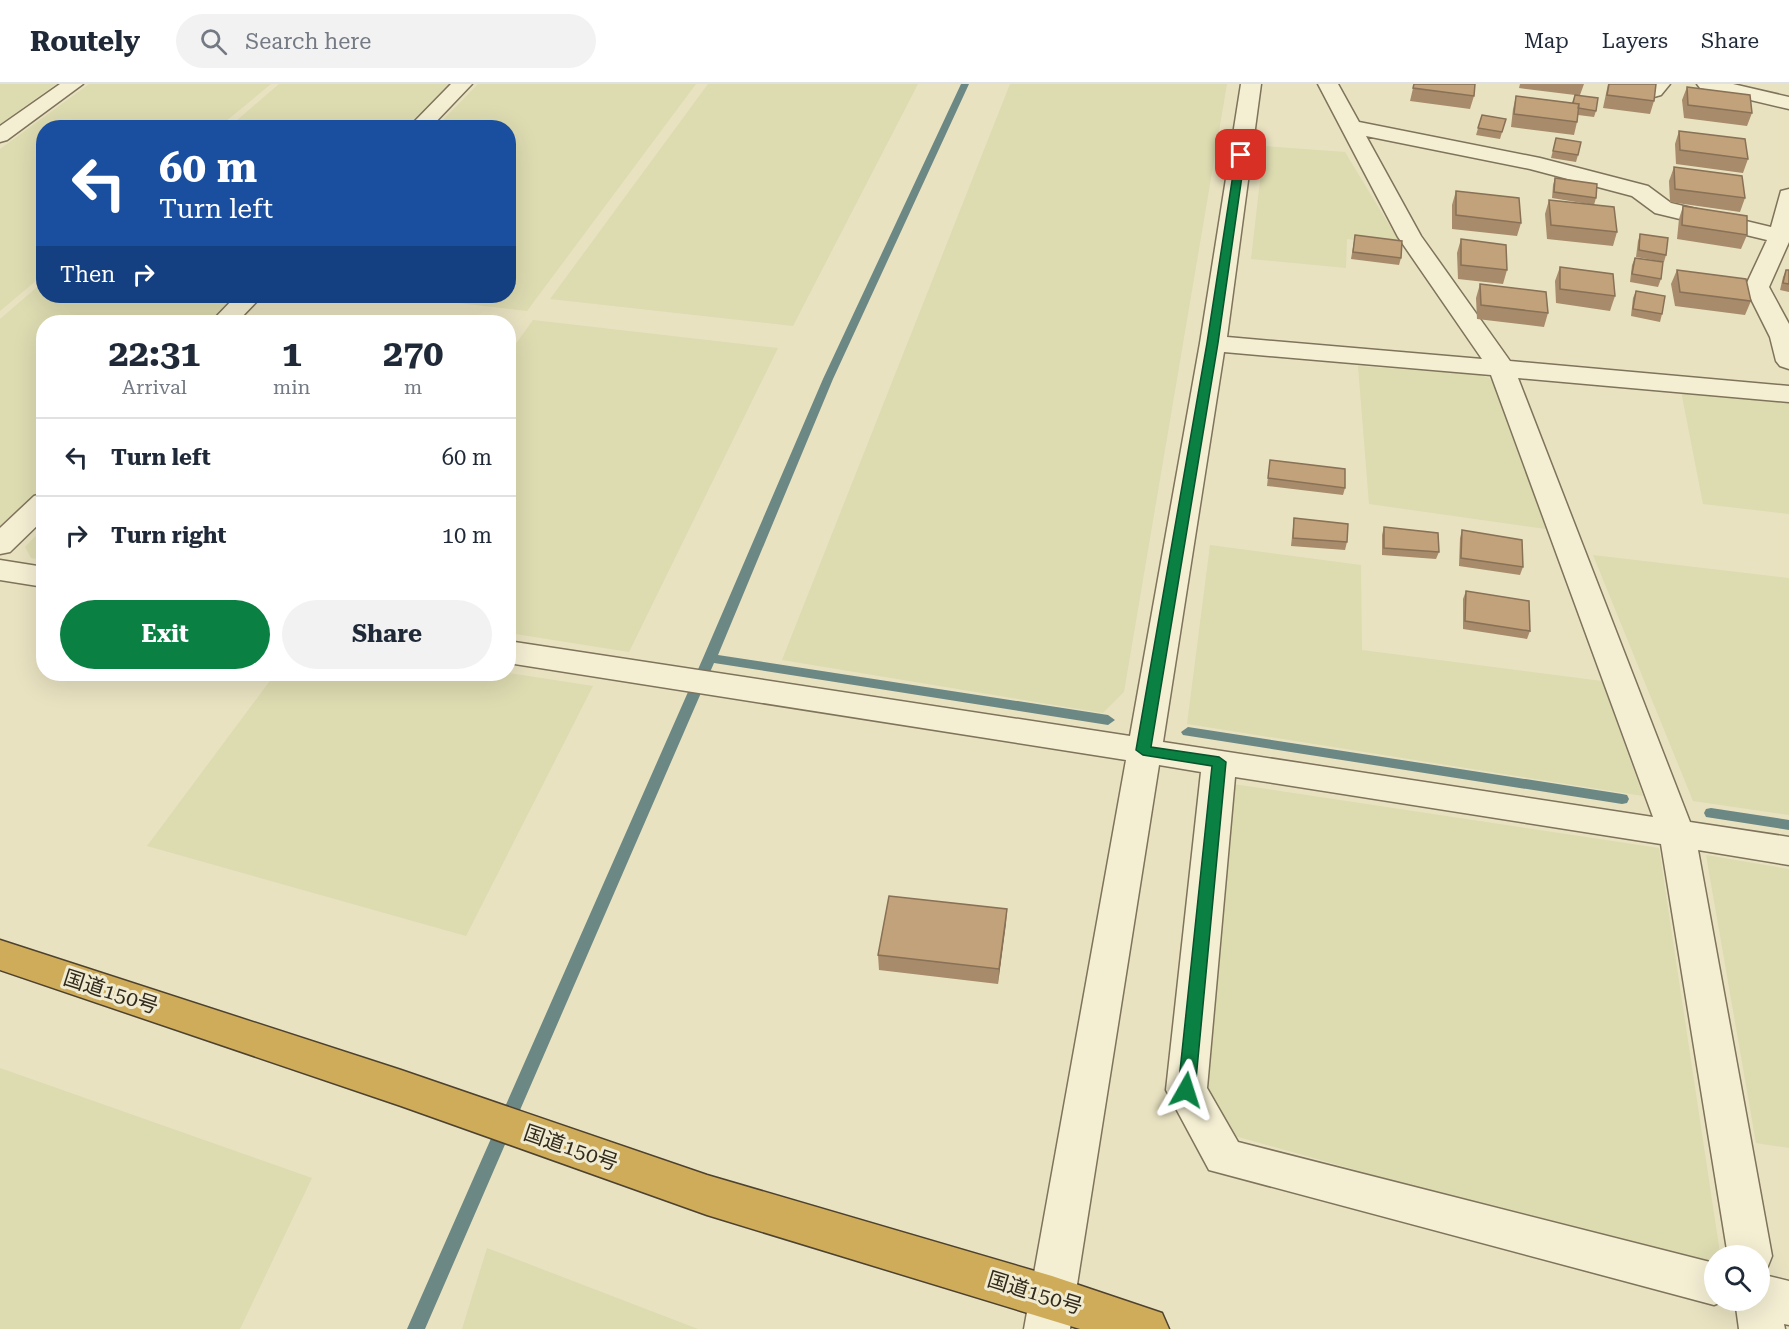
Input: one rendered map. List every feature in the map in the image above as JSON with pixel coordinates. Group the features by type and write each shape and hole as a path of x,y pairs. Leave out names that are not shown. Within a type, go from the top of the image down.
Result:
{"highway":[{"name":"国道150号","path":"0,955 401,1088 1049,1313 1146,1329"}],"street":[{"path":"0,136 72,84"},
{"path":"426,120 462,84"},
{"path":"1049,1313 1213,343 1251,84"},
{"path":"1328,84 1410,237 1502,369 1677,834 1748,1245"},
{"path":"1620,84 1654,92 1660,84"},
{"path":"1707,84 1789,103"},
{"path":"1349,126 1532,163 1640,191 1663,208 1780,236"},
{"path":"1789,196 1780,236 1757,287 1783,337 1789,361"},
{"path":"230,315 243,303"},
{"path":"1213,343 1789,394"},
{"path":"0,545 36,510"},
{"path":"0,570 36,577"},
{"path":"516,653 1789,852"},
{"path":"1219,762 1186,1090 1224,1157 1704,1281"},
{"path":"1770,1298 1789,1303"},
{"path":"1760,1311 1762,1329"}],"shaded area":[{"path":"0,84 56,84 0,124"},
{"path":"89,84 271,84 227,120 40,120"},
{"path":"279,84 452,84 415,120 237,120"},
{"path":"478,84 696,84 527,311 458,303 516,303 516,120 443,120"},
{"path":"708,84 918,84 793,326 550,299"},
{"path":"1010,84 1227,84 1124,692 1103,713 782,660"},
{"path":"36,123 36,281 0,311 0,149"},
{"path":"1264,146 1345,152 1402,246 1347,239 1346,268 1251,259"},
{"path":"36,288 36,303 234,303 221,315 36,315 36,500 0,537 0,319"},
{"path":"533,320 778,348 629,652 516,634 516,343"},
{"path":"1358,366 1481,375 1493,380 1546,529 1369,504"},
{"path":"1681,391 1776,397 1789,403 1789,514 1703,504"},
{"path":"36,535 36,559 31,558 25,547"},
{"path":"1210,545 1361,565 1362,650 1602,681 1643,796 1187,724"},
{"path":"1593,555 1789,578 1789,815 1693,801"},
{"path":"516,674 593,686 466,936 147,846 270,681 516,681"},
{"path":"1233,784 1659,848 1719,1245 1704,1245 1704,1264 1700,1267 1235,1136 1203,1098"},
{"path":"1706,855 1789,869 1789,1148 1756,1143"},
{"path":"0,1068 312,1178 240,1329 0,1329"},
{"path":"487,1248 698,1329 462,1329"}],"building":[{"path":"1414,84 1475,84 1474,96 1413,88"},
{"path":"1609,84 1656,84 1654,101 1607,95"},
{"path":"1687,87 1750,95 1752,113 1688,105"},
{"path":"1575,95 1598,98 1596,111 1578,108 1579,104 1573,103"},
{"path":"1516,96 1579,104 1577,122 1514,114"},
{"path":"1482,115 1506,119 1502,132 1478,128"},
{"path":"1679,131 1745,139 1748,159 1680,150"},
{"path":"1556,138 1581,142 1578,155 1553,151"},
{"path":"1674,167 1742,176 1745,198 1675,189"},
{"path":"1555,178 1597,184 1596,198 1554,192"},
{"path":"1456,191 1519,198 1521,223 1456,215"},
{"path":"1549,200 1614,207 1617,232 1551,225"},
{"path":"1683,206 1747,216 1747,235 1682,225"},
{"path":"1640,234 1668,238 1666,255 1639,250"},
{"path":"1355,235 1402,241 1401,258 1353,252"},
{"path":"1461,239 1506,245 1507,270 1461,265"},
{"path":"1635,258 1663,262 1661,279 1632,274"},
{"path":"1560,267 1613,274 1615,296 1560,289"},
{"path":"1677,270 1746,279 1751,301 1680,292"},
{"path":"1786,270 1789,270 1789,284 1783,283"},
{"path":"1480,284 1546,292 1548,313 1481,305"},
{"path":"1636,291 1665,296 1662,314 1633,309"},
{"path":"1270,460 1345,469 1345,488 1268,478"},
{"path":"1294,518 1348,524 1347,542 1293,538"},
{"path":"1384,527 1438,533 1439,552 1384,548"},
{"path":"1462,530 1522,540 1523,567 1461,558"},
{"path":"1466,591 1529,601 1530,631 1465,621"},
{"path":"889,896 1007,909 999,969 878,955"}],"waterway":[{"path":"710,658 828,379 965,84"},
{"path":"416,1329 710,658"},
{"path":"710,658 1108,720"},
{"path":"1188,732 1622,799"},
{"path":"1711,813 1789,825"}],"route":[{"path":"1186,1090 1219,762 1143,750 1213,343 1241,155"}]}
